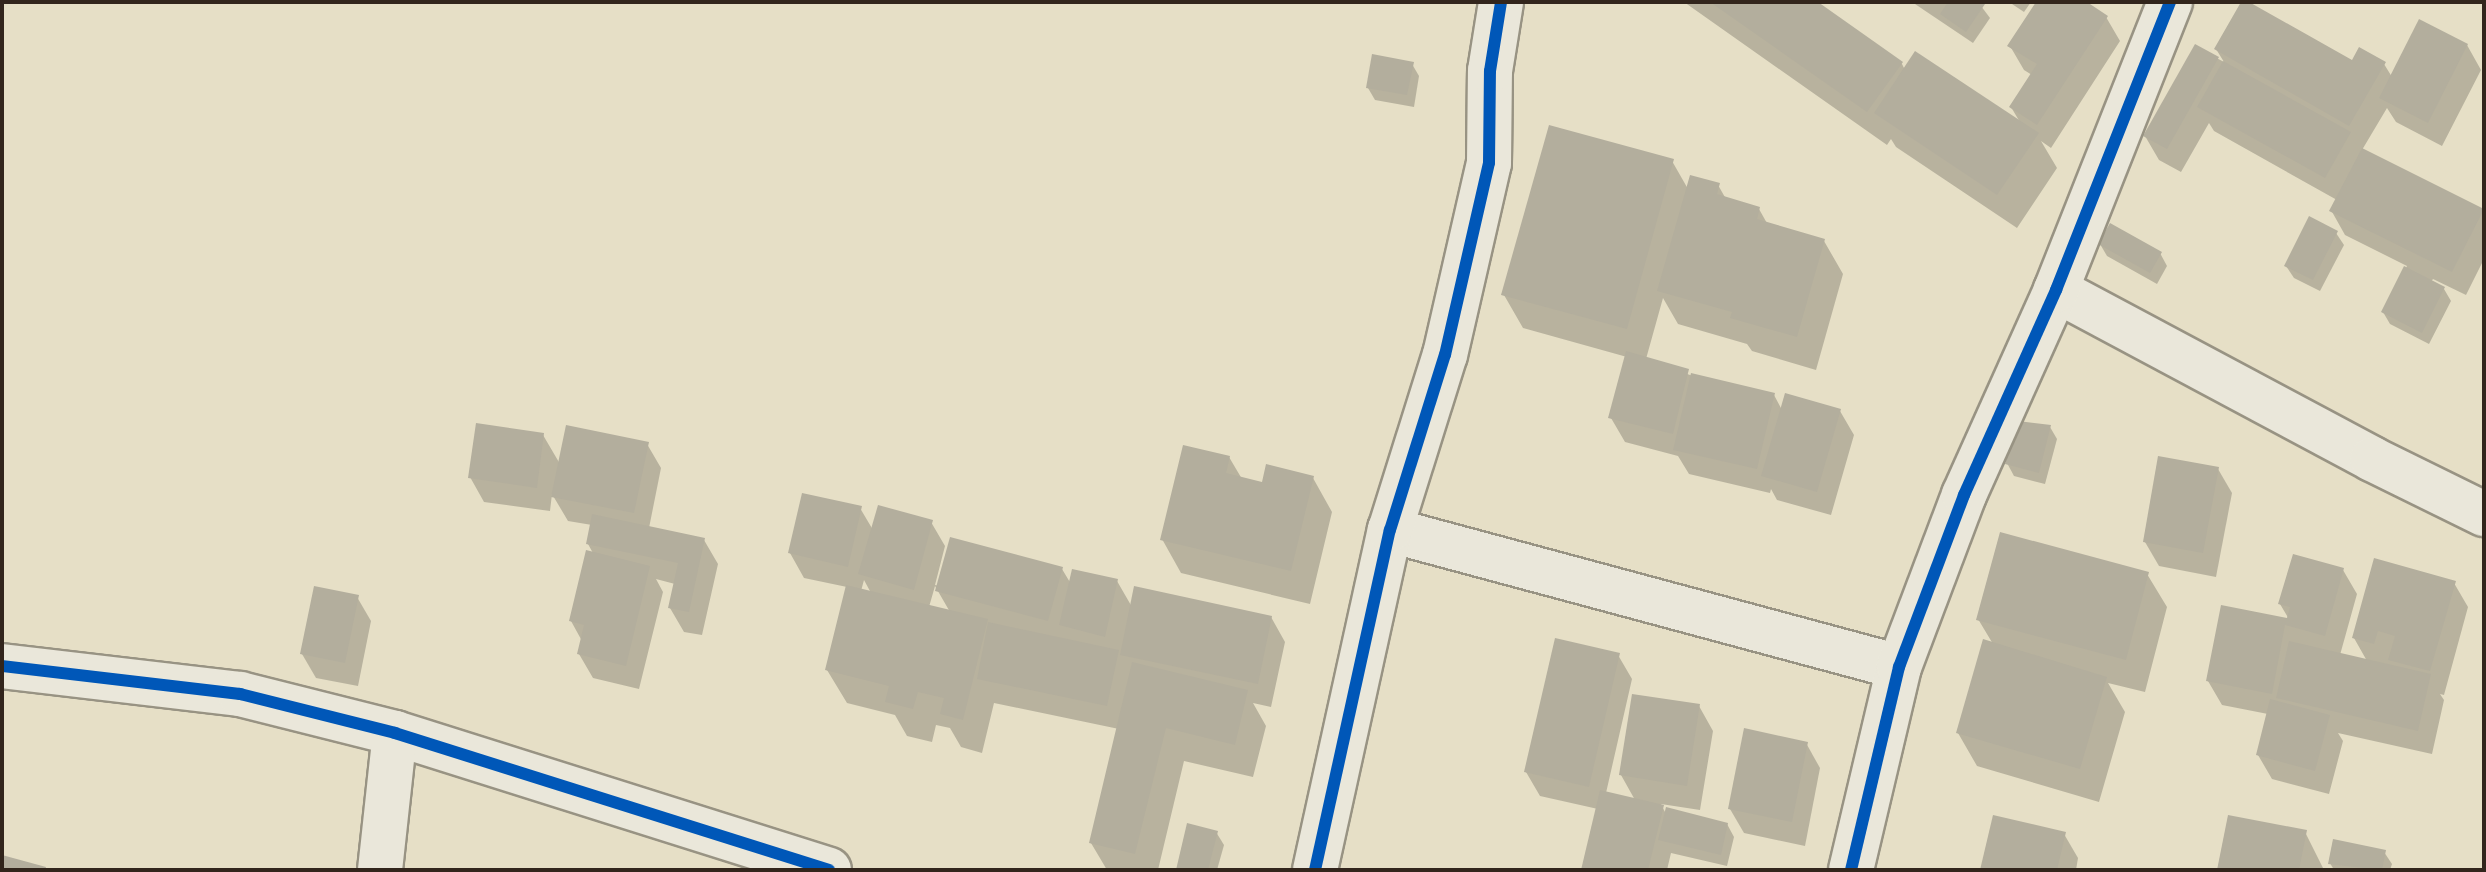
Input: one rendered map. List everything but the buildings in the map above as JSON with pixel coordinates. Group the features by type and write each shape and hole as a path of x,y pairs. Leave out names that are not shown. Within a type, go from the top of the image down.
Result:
{"street":[{"path":"1315,870 1390,530 1445,355 1489,163 1490,71 1501,2"},
{"path":"1851,870 1899,667 1964,495 2056,290 2170,2"},
{"path":"2056,290 2372,459 2484,514"},
{"path":"1390,530 1899,667"},
{"path":"2,666 240,694 395,733 829,870"},
{"path":"380,870 395,733"}],"cycle path":[{"path":"1315,870 1390,530 1445,355 1489,163 1490,71 1501,2"},
{"path":"1851,870 1899,667 1964,495 2056,290 2170,2"},
{"path":"2,666 240,694 395,733 829,870"}]}
